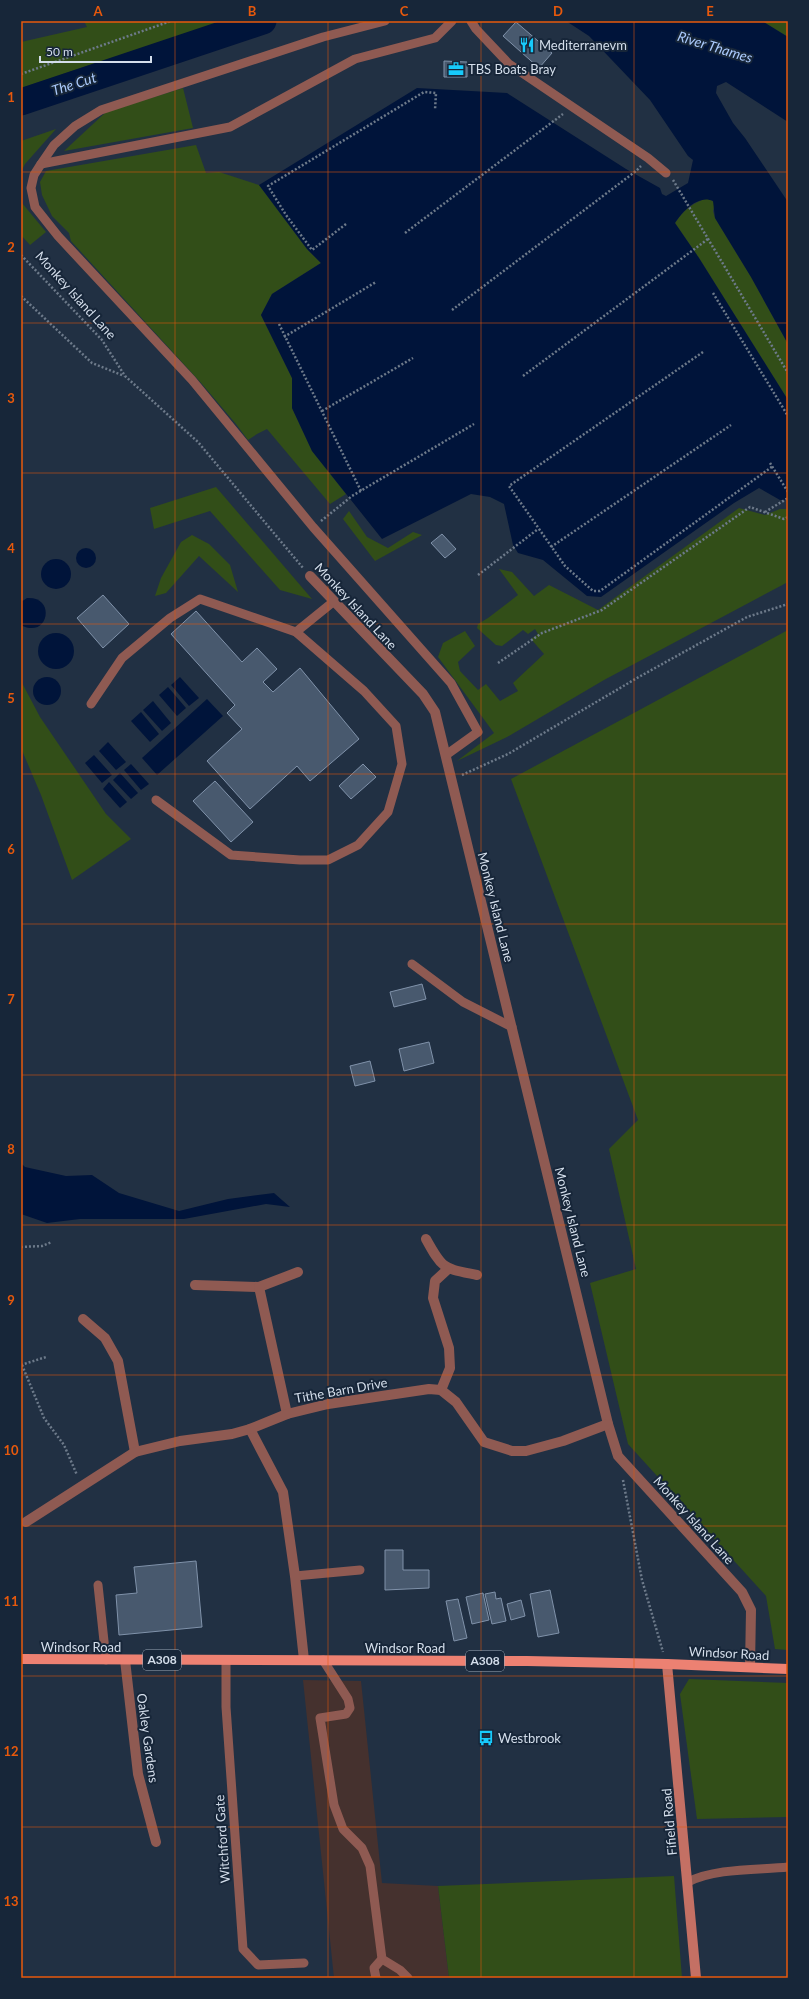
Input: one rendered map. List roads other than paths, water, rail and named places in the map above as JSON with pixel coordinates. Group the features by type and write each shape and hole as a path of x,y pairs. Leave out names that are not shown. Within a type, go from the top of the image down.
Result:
{"main road":[{"name":"Windsor Road","path":"21,1659 323,1660 667,1664 788,1669"}],"street":[{"name":"Monkey Island Lane","path":"310,576 333,602 423,694 435,712 608,1424 618,1456 742,1592 751,1610 750,1667"},
{"path":"426,1239 438,1260 448,1269 477,1275"},
{"path":"448,1269 435,1281 433,1298 449,1348 450,1368 441,1390 456,1402 484,1442 512,1451 526,1451 563,1441 608,1424"},
{"path":"195,1285 259,1287 298,1272"},
{"path":"259,1287 287,1414"},
{"path":"84,1319 105,1338 118,1361 135,1452"},
{"name":"Tithe Barn Drive","path":"26,1522 135,1452 180,1441 232,1434 250,1429 287,1414 328,1404 429,1389 441,1390"},
{"path":"250,1429 283,1492 295,1576 304,1660"},
{"name":"Oakley Gardens","path":"125,1660 138,1774 156,1842"},
{"name":"Fifield Road","path":"667,1664 696,1978"}],"lane":[{"path":"385,21 323,37 101,110 75,126 54,145 34,175 31,188 35,207 58,236 192,380 313,527 452,683 478,732 446,755"},
{"path":"41,164 230,127 355,58 435,38 452,21"},
{"path":"471,21 476,29 509,64 648,158 666,173"},
{"path":"91,704 122,658 170,618 200,599 296,632 364,691 396,726 402,764 388,812 358,845 328,860 300,860 231,855 156,800"},
{"path":"296,632 333,602"},
{"path":"412,964 463,1002 512,1027"},
{"path":"295,1576 360,1570"},
{"path":"98,1585 106,1660"},
{"name":"Witchford Gate","path":"226,1660 226,1707 243,1949 258,1965 304,1963"},
{"path":"323,1660 348,1699 350,1708 346,1714 320,1718 334,1805 343,1829 362,1848 370,1866 382,1959 374,1968 376,1978"},
{"path":"688,1882 698,1877 717,1874 788,1867"},
{"path":"382,1959 400,1970 408,1978"}],"water":[{"name":"River Thames","path":"566,21 762,21 788,37 788,122 726,82 717,86 716,93 733,123 745,138 788,202 788,344 751,277 715,218 713,201 707,199 696,202 686,209 675,223 699,258 788,400 788,500 780,500 759,488 734,503 601,597 587,596 543,560 518,553 513,545 504,504 490,497 471,494 382,539 312,451 292,408 292,378 261,315 272,294 321,263 307,249 259,185 417,88 507,93 626,169 660,188 662,194 666,196 688,183 693,160 688,156 650,100 589,36"},
{"path":"86,548 93,551 96,558 93,565 86,568 79,565 76,558 79,551"},
{"path":"56,559 67,563 71,574 67,585 56,589 45,585 41,574 45,563"},
{"path":"27,598 36,599 43,603 45,616 43,623 38,627 30,628 21,625 21,602"},
{"path":"56,633 66,636 71,641 74,651 71,661 66,666 56,669 46,666 41,661 38,651 41,641 46,636"},
{"path":"47,677 57,681 61,691 57,701 47,705 37,701 33,691 37,681"},
{"path":"180,677 199,698 189,706 171,685"},
{"path":"168,687 186,708 177,716 159,695"},
{"path":"207,699 223,716 157,775 142,758"},
{"path":"153,701 171,723 162,731 143,710"},
{"path":"141,712 159,734 150,742 131,721"},
{"path":"108,742 126,762 116,770 99,751"},
{"path":"94,755 112,775 102,783 85,763"},
{"path":"131,764 149,784 141,790 124,770"},
{"path":"120,773 138,793 131,799 113,780"},
{"path":"109,782 127,802 120,808 103,789"},
{"path":"21,1163 25,1167 66,1176 92,1175 119,1193 179,1211 228,1199 274,1193 290,1207 266,1204 184,1219 80,1219 47,1223 21,1214"}],"waterway":[{"name":"The Cut","path":"21,102 263,21"}],"place":[{"name":"Mediterranevm","path":"527,45"},
{"name":"TBS Boats Bray","path":"456,69"},
{"name":"Westbrook","path":"486,1738"}]}
